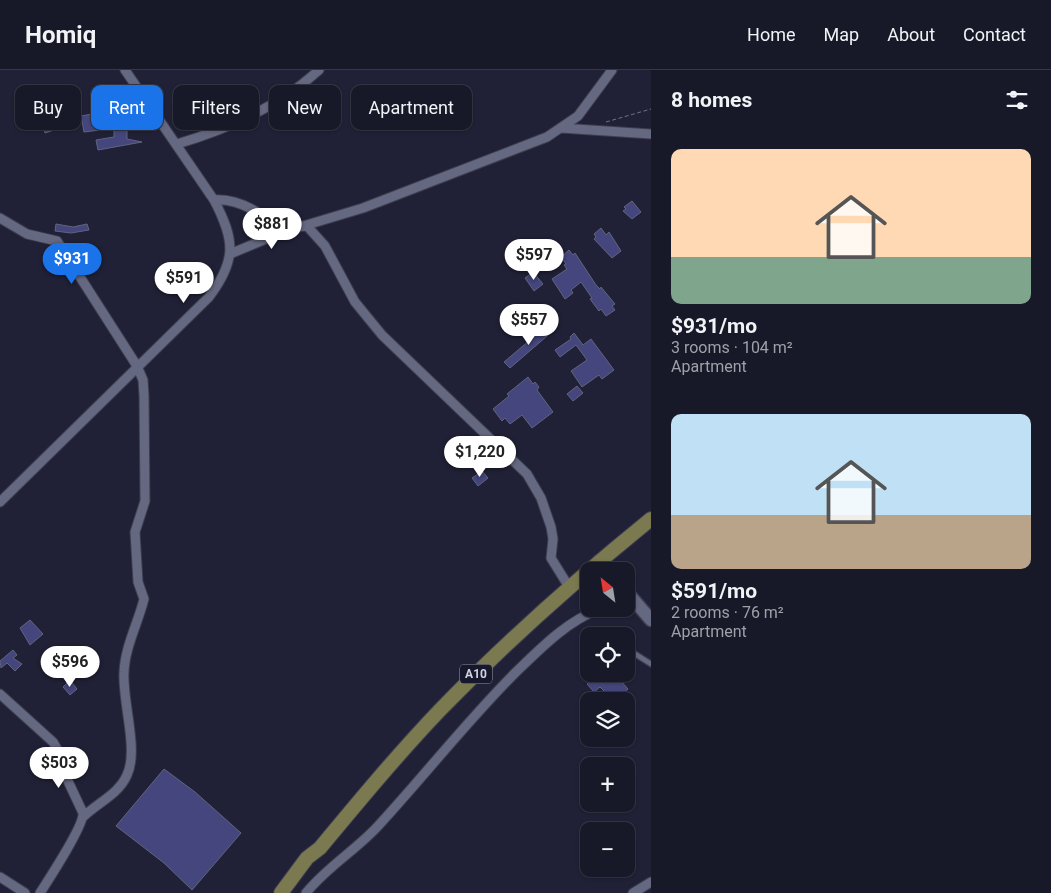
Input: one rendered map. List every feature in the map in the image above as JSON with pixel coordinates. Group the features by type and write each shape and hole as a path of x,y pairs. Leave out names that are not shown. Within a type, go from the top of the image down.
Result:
{"main road":[{"name":"A10","path":"608,562 651,519"},
{"name":"A10","path":"281,893 307,858 320,848 440,710 569,587 580,580"},
{"name":"A10","path":"289,893 315,858 320,848"}],"street":[{"path":"0,502 209,297 227,269 231,243 226,226 214,200 125,70"},
{"path":"177,144 215,133 251,116 291,92 319,70"},
{"path":"230,254 285,232 363,208 547,137 578,116 587,107 612,70"},
{"path":"560,128 651,134"},
{"path":"214,200 227,199 259,212 285,232"},
{"path":"0,218 26,234 57,241 137,366 143,380 144,396 145,501 135,532 138,582 144,599 135,621 124,664 130,742 129,770 127,778 114,792 93,807 83,817 40,893"},
{"path":"307,226 325,246 354,302 382,335 527,474 541,498 551,527 553,539 551,558 569,587"},
{"path":"635,603 651,620"},
{"path":"306,893 368,837 491,698 530,658 554,636 581,618"},
{"path":"0,694 53,742 62,759 67,779 83,817"},
{"path":"0,877 25,893"},
{"path":"633,893 651,882"}],"lane":[{"path":"635,654 651,664"}],"path":[{"path":"606,122 651,109"}],"building":[{"path":"91,114 91,130 100,130 84,132 81,116"},
{"path":"114,130 127,130 127,139 142,142 98,150 96,140 114,137"},
{"path":"632,201 641,212 632,219 623,211 626,209 624,207"},
{"path":"56,224 73,227 87,224 89,230 71,233 55,231"},
{"path":"601,228 606,235 609,232 621,251 612,258 594,239 596,237 594,234"},
{"path":"569,250 573,255 575,253 596,285 600,289 601,287 615,304 612,306 615,310 606,316 601,309 599,311 590,299 592,298 581,282 571,290 573,293 565,299 552,279 567,269 561,257"},
{"path":"533,272 543,284 534,291 525,278"},
{"path":"549,324 554,330 510,368 504,362"},
{"path":"574,333 583,345 591,339 614,370 602,379 599,375 582,387 571,371 587,360 576,345 560,357 555,350 571,339 570,337"},
{"path":"528,377 533,384 535,382 539,387 537,390 553,412 532,428 522,415 510,424 505,418 502,421 493,409 509,396 507,394"},
{"path":"577,386 583,393 573,401 567,394"},
{"path":"482,471 488,478 478,486 472,478"},
{"path":"30,620 43,634 30,645 20,628"},
{"path":"13,650 17,655 13,658 22,664 15,671 7,663 1,668 0,661"},
{"path":"70,680 77,689 70,695 63,687"},
{"path":"589,682 622,682 628,689 624,692 605,692 600,687 594,692 587,684"},
{"path":"164,769 195,792 241,833 192,890 164,863 116,826"}]}
